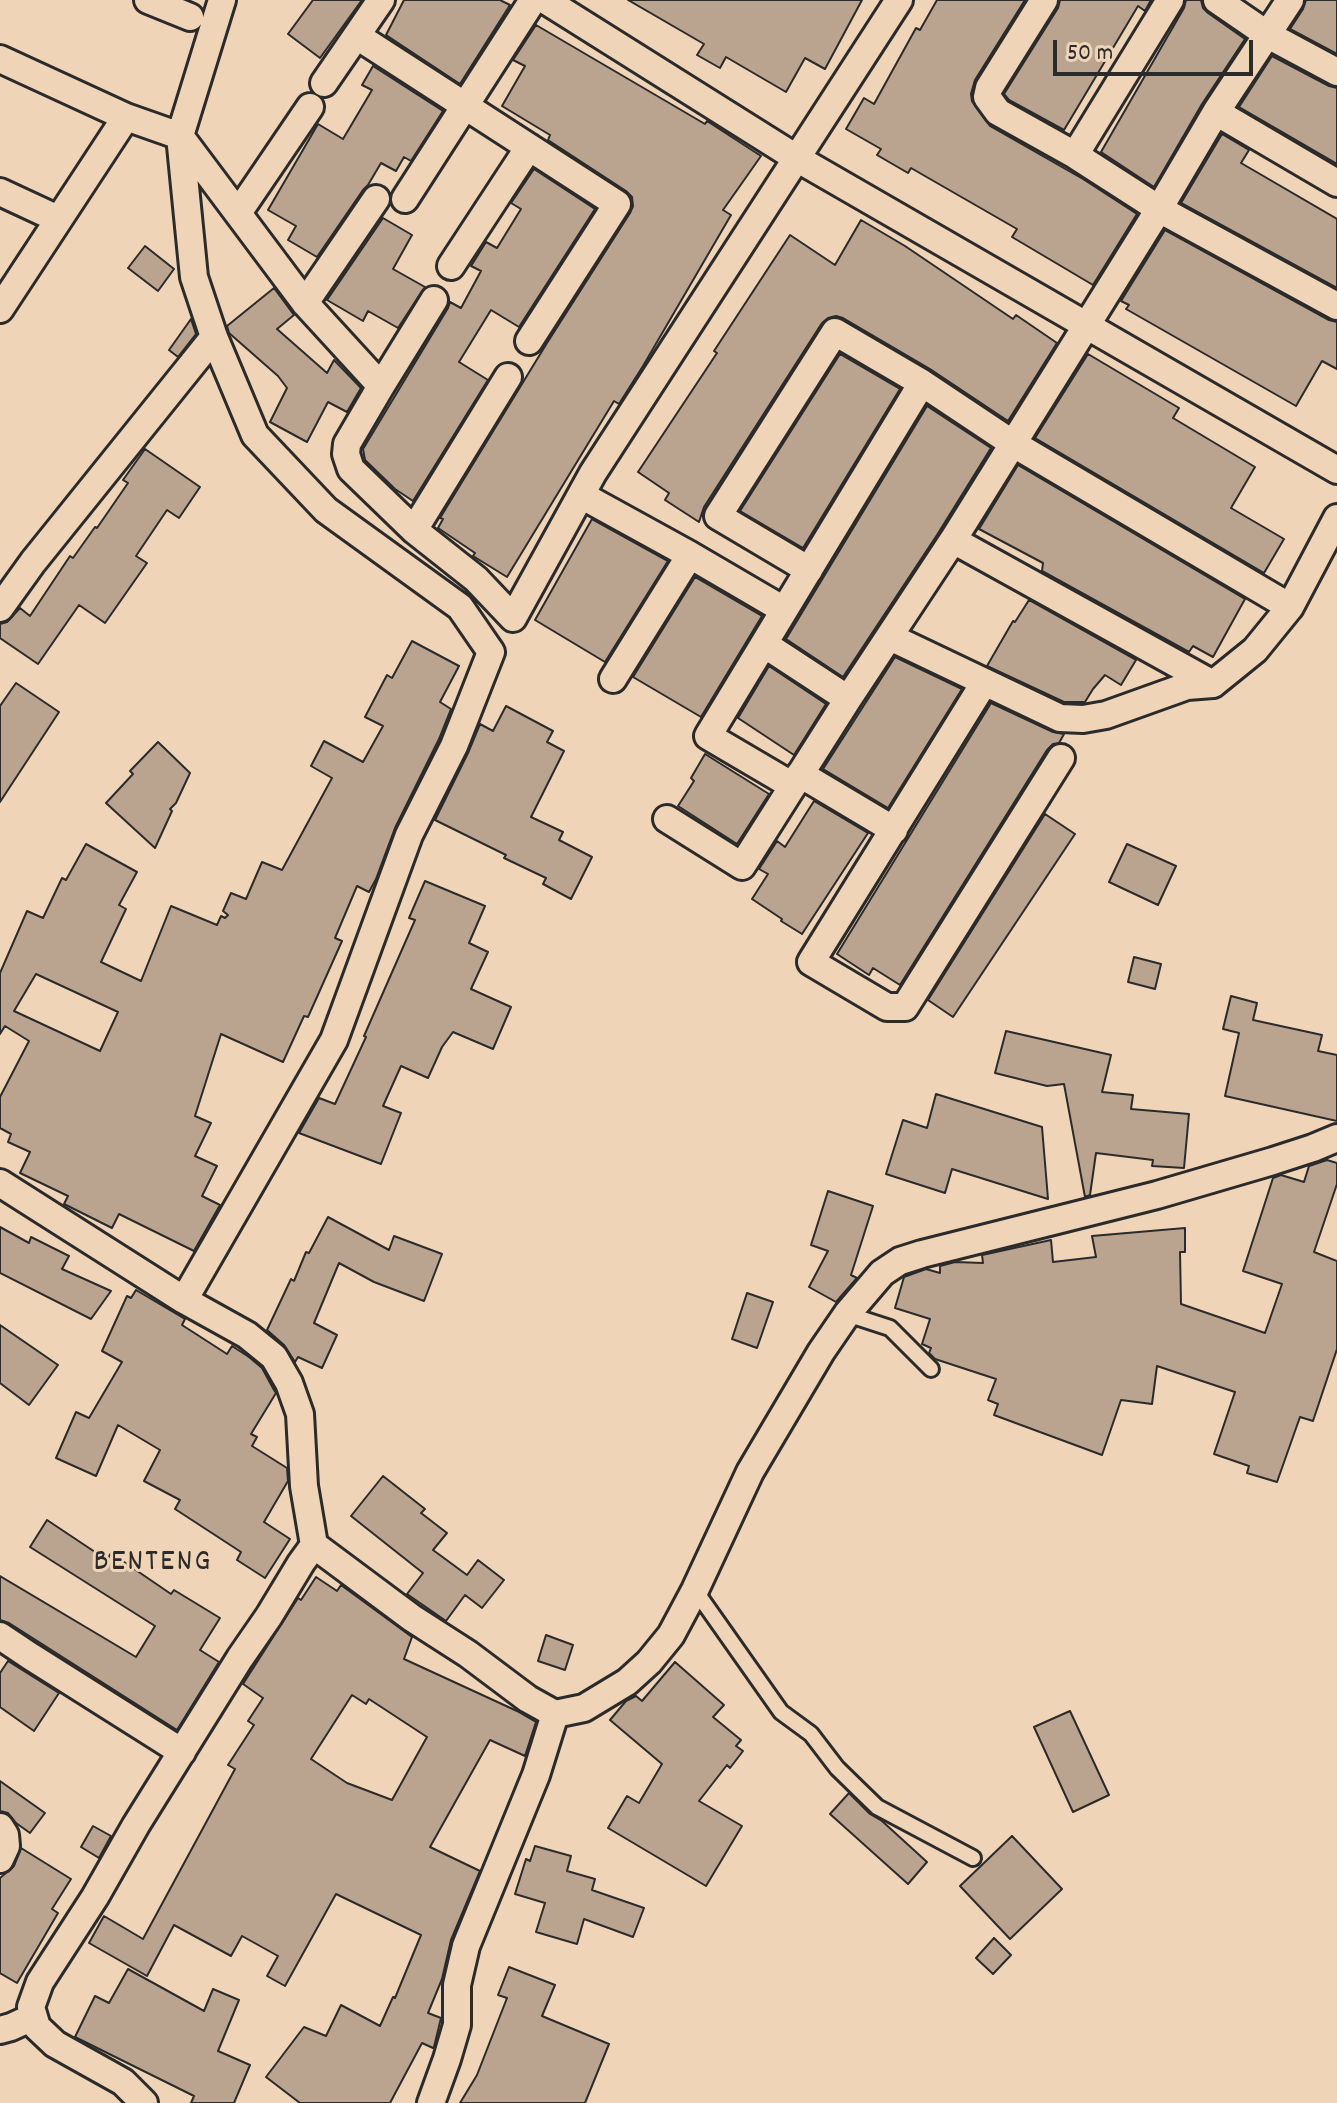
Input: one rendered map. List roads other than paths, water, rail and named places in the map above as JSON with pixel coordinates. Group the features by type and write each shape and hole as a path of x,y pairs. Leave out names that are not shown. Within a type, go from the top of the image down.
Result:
{"street":[{"path":"148,0 190,17"},
{"path":"184,1300 334,1040 409,835 454,746 491,652 460,607 326,510 255,435 214,337 194,277 180,136 222,0"},
{"path":"324,83 381,0"},
{"path":"405,199 533,0"},
{"path":"545,0 798,159 1337,470"},
{"path":"434,300 352,433 346,454 351,469 414,530 476,579 513,618 593,473 899,0"},
{"path":"1044,0 989,88 987,97 998,112 1075,155 1159,209 1337,306"},
{"path":"1075,155 1170,0"},
{"path":"1217,0 1268,35 1337,72"},
{"path":"667,819 742,866 953,540 1216,112 1290,0"},
{"path":"357,36 617,204 529,341"},
{"path":"0,59 126,117 180,136 305,303 381,386"},
{"path":"238,213 310,107"},
{"path":"1216,112 1337,183"},
{"path":"1,306 126,117"},
{"path":"451,266 529,147"},
{"path":"0,192 58,219"},
{"path":"305,303 376,199"},
{"path":"809,570 718,516 835,332 922,383 1012,443 1290,607"},
{"path":"0,608 33,562 214,337"},
{"path":"414,530 508,377"},
{"path":"894,830 708,736 922,383"},
{"path":"581,495 784,610"},
{"path":"890,637 1060,718 1083,719 1106,715 1187,686 1213,684 1255,650 1290,607 1337,518"},
{"path":"953,540 1213,684"},
{"path":"613,679 690,555"},
{"path":"764,644 848,699"},
{"path":"984,683 811,962 887,1007 905,1007 1061,758"},
{"path":"0,1183 184,1300 247,1335 274,1357 289,1383 300,1414 304,1486 314,1545 412,1618 468,1654 528,1699 555,1714 584,1708 627,1682 671,1635 750,1472 821,1352 847,1314 882,1273 900,1261 937,1250 1157,1195 1337,1138"},
{"path":"144,2103 123,2082 55,2044 37,2027 31,2007 40,1982 240,1658 314,1545"},
{"path":"0,1636 182,1752"},
{"path":"431,2103 457,2025 457,1985 466,1946 536,1775 555,1714"},
{"path":"0,1827 6,1846 0,1859"},
{"path":"0,2030 33,2017"}],"lane":[{"path":"847,1314 890,1328 931,1369"},
{"path":"695,1590 781,1712 811,1734 837,1768 877,1807 973,1858"}],"district":[{"name":"BENTENG","path":"153,1565"}]}
